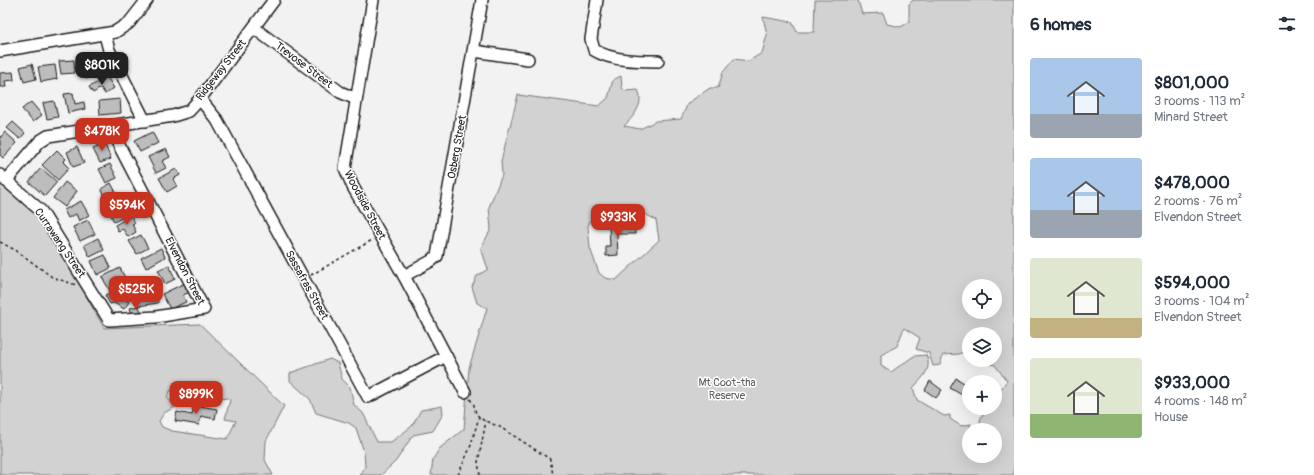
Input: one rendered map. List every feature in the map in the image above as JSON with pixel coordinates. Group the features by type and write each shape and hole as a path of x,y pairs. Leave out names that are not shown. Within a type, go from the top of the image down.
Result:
{"street":[{"path":"0,51 105,35 119,31 126,26 147,0"},
{"name":"Ridgeway Street","path":"3,178 45,137 173,116 189,110 200,99 274,0"},
{"name":"Woodside Street","path":"373,0 345,168 353,187 404,276 465,392"},
{"name":"Osberg Street","path":"404,276 437,256 482,0"},
{"path":"597,0 591,39 594,50 602,55 636,61 658,61"},
{"name":"Trevose Street","path":"254,28 340,92 356,99"},
{"path":"105,35 109,50 145,121"},
{"path":"474,50 528,59"},
{"name":"Sassafras Street","path":"200,99 217,120 368,397 446,356"},
{"name":"Elvendon Street","path":"109,126 204,309"},
{"name":"Currawang Street","path":"3,178 41,211 109,320 156,317 204,309"}],"path":[{"path":"304,279 380,236"},
{"path":"0,242 17,251 52,277 90,289"},
{"path":"465,392 474,405 476,414 486,421 500,426 550,459 554,475"},
{"path":"458,475 470,448 479,418"},
{"path":"480,475 478,462 486,421"}],"green space":[{"name":"Mt Coot-tha Reserve","path":"815,0 858,0 862,14 883,13 887,24 901,27 909,22 909,4 913,0 1014,0 1014,475 431,475 433,459 440,448 464,429 469,368 487,308 477,303 472,287 477,276 488,269 481,248 491,229 489,207 502,175 501,161 518,95 599,106 608,98 613,80 621,76 622,88 625,91 638,90 640,95 637,110 624,126 640,129 656,121 681,119 688,103 710,88 718,88 723,72 734,59 749,61 762,53 767,35 763,17 792,22 797,32 814,32","holes":["643,213 656,220 659,240 616,280 605,278 599,273 590,248 588,226 593,214 622,216","962,327 1002,327 1002,367 996,367 1007,381 1002,387 1002,415 982,415 980,420 980,423 1002,423 1002,463 962,463 962,426 950,419 950,415 944,416 917,400 913,388 926,373 928,365 926,355 914,356 891,372 881,366 881,355 897,346 904,328 920,338 916,349 929,353 933,366 940,365 943,355 962,352"]},
{"path":"0,181 42,217 104,328 200,324 284,406 266,441 265,460 273,475 0,475","holes":["188,383 194,384 187,392 188,397 207,400 228,398 230,400 225,419 236,421 227,439 172,431 162,427 159,421 164,413 175,407 167,397 170,391 181,389"]},
{"path":"330,359 338,363 342,379 350,387 354,405 363,413 377,442 391,442 412,426 421,410 442,406 443,414 433,431 413,435 396,461 381,475 360,475 365,467 364,452 356,428 349,423 316,413 310,399 290,381 290,373"}],"building":[{"path":"95,53 103,72 86,79 79,60"},
{"path":"74,60 75,73 61,74 59,61"},
{"path":"32,64 36,79 24,82 20,67"},
{"path":"55,65 57,79 41,82 38,67"},
{"path":"13,72 14,80 5,81 6,87 0,87 0,73"},
{"path":"107,77 114,88 105,94 101,88 93,93 89,87"},
{"path":"73,93 75,104 84,102 85,109 68,113 64,94"},
{"path":"120,99 121,113 100,115 99,101"},
{"path":"54,101 58,117 47,119 43,103"},
{"path":"31,102 42,115 33,122 22,109"},
{"path":"13,122 25,133 20,139 7,128"},
{"path":"5,132 17,143 3,158 0,155 0,138"},
{"path":"152,132 158,143 140,152 134,141"},
{"path":"103,140 111,159 100,163 93,149 98,147 96,143"},
{"path":"77,147 84,163 73,167 67,152"},
{"path":"166,149 170,157 162,161 166,168 156,173 148,157"},
{"path":"57,150 66,159 63,162 69,168 58,180 42,165"},
{"path":"110,164 117,178 106,183 99,169"},
{"path":"41,168 57,182 45,196 29,182"},
{"path":"176,169 180,175 173,179 177,186 167,192 159,178"},
{"path":"65,182 77,191 65,207 53,198"},
{"path":"111,183 119,198 109,203 101,189"},
{"path":"122,199 130,214 114,222 111,215 114,213 110,206"},
{"path":"81,201 89,215 79,221 76,214 68,218 64,210"},
{"path":"131,216 135,223 132,224 136,232 128,237 123,229 118,231 115,225"},
{"path":"88,220 95,234 80,241 73,227"},
{"path":"625,223 634,223 635,234 617,234 618,255 606,256 606,246 610,246 609,227 626,227"},
{"path":"141,235 148,248 137,254 129,241"},
{"path":"98,238 104,250 90,257 84,245"},
{"path":"161,248 165,257 146,268 141,258"},
{"path":"105,255 111,268 97,275 91,261"},
{"path":"169,265 175,279 165,284 158,270"},
{"path":"120,268 127,282 110,291 102,277"},
{"path":"185,283 190,292 183,295 186,302 170,309 162,294"},
{"path":"129,285 130,290 120,297 129,302 124,309 114,303 110,304 105,295"},
{"path":"156,292 158,303 138,306 136,295"},
{"path":"138,306 142,312 132,314 130,308"},
{"path":"956,378 962,382 962,395 950,388"},
{"path":"930,381 942,390 936,398 925,390"},
{"path":"194,405 217,409 215,419 201,416 199,425 175,421 177,412 192,415"}]}
